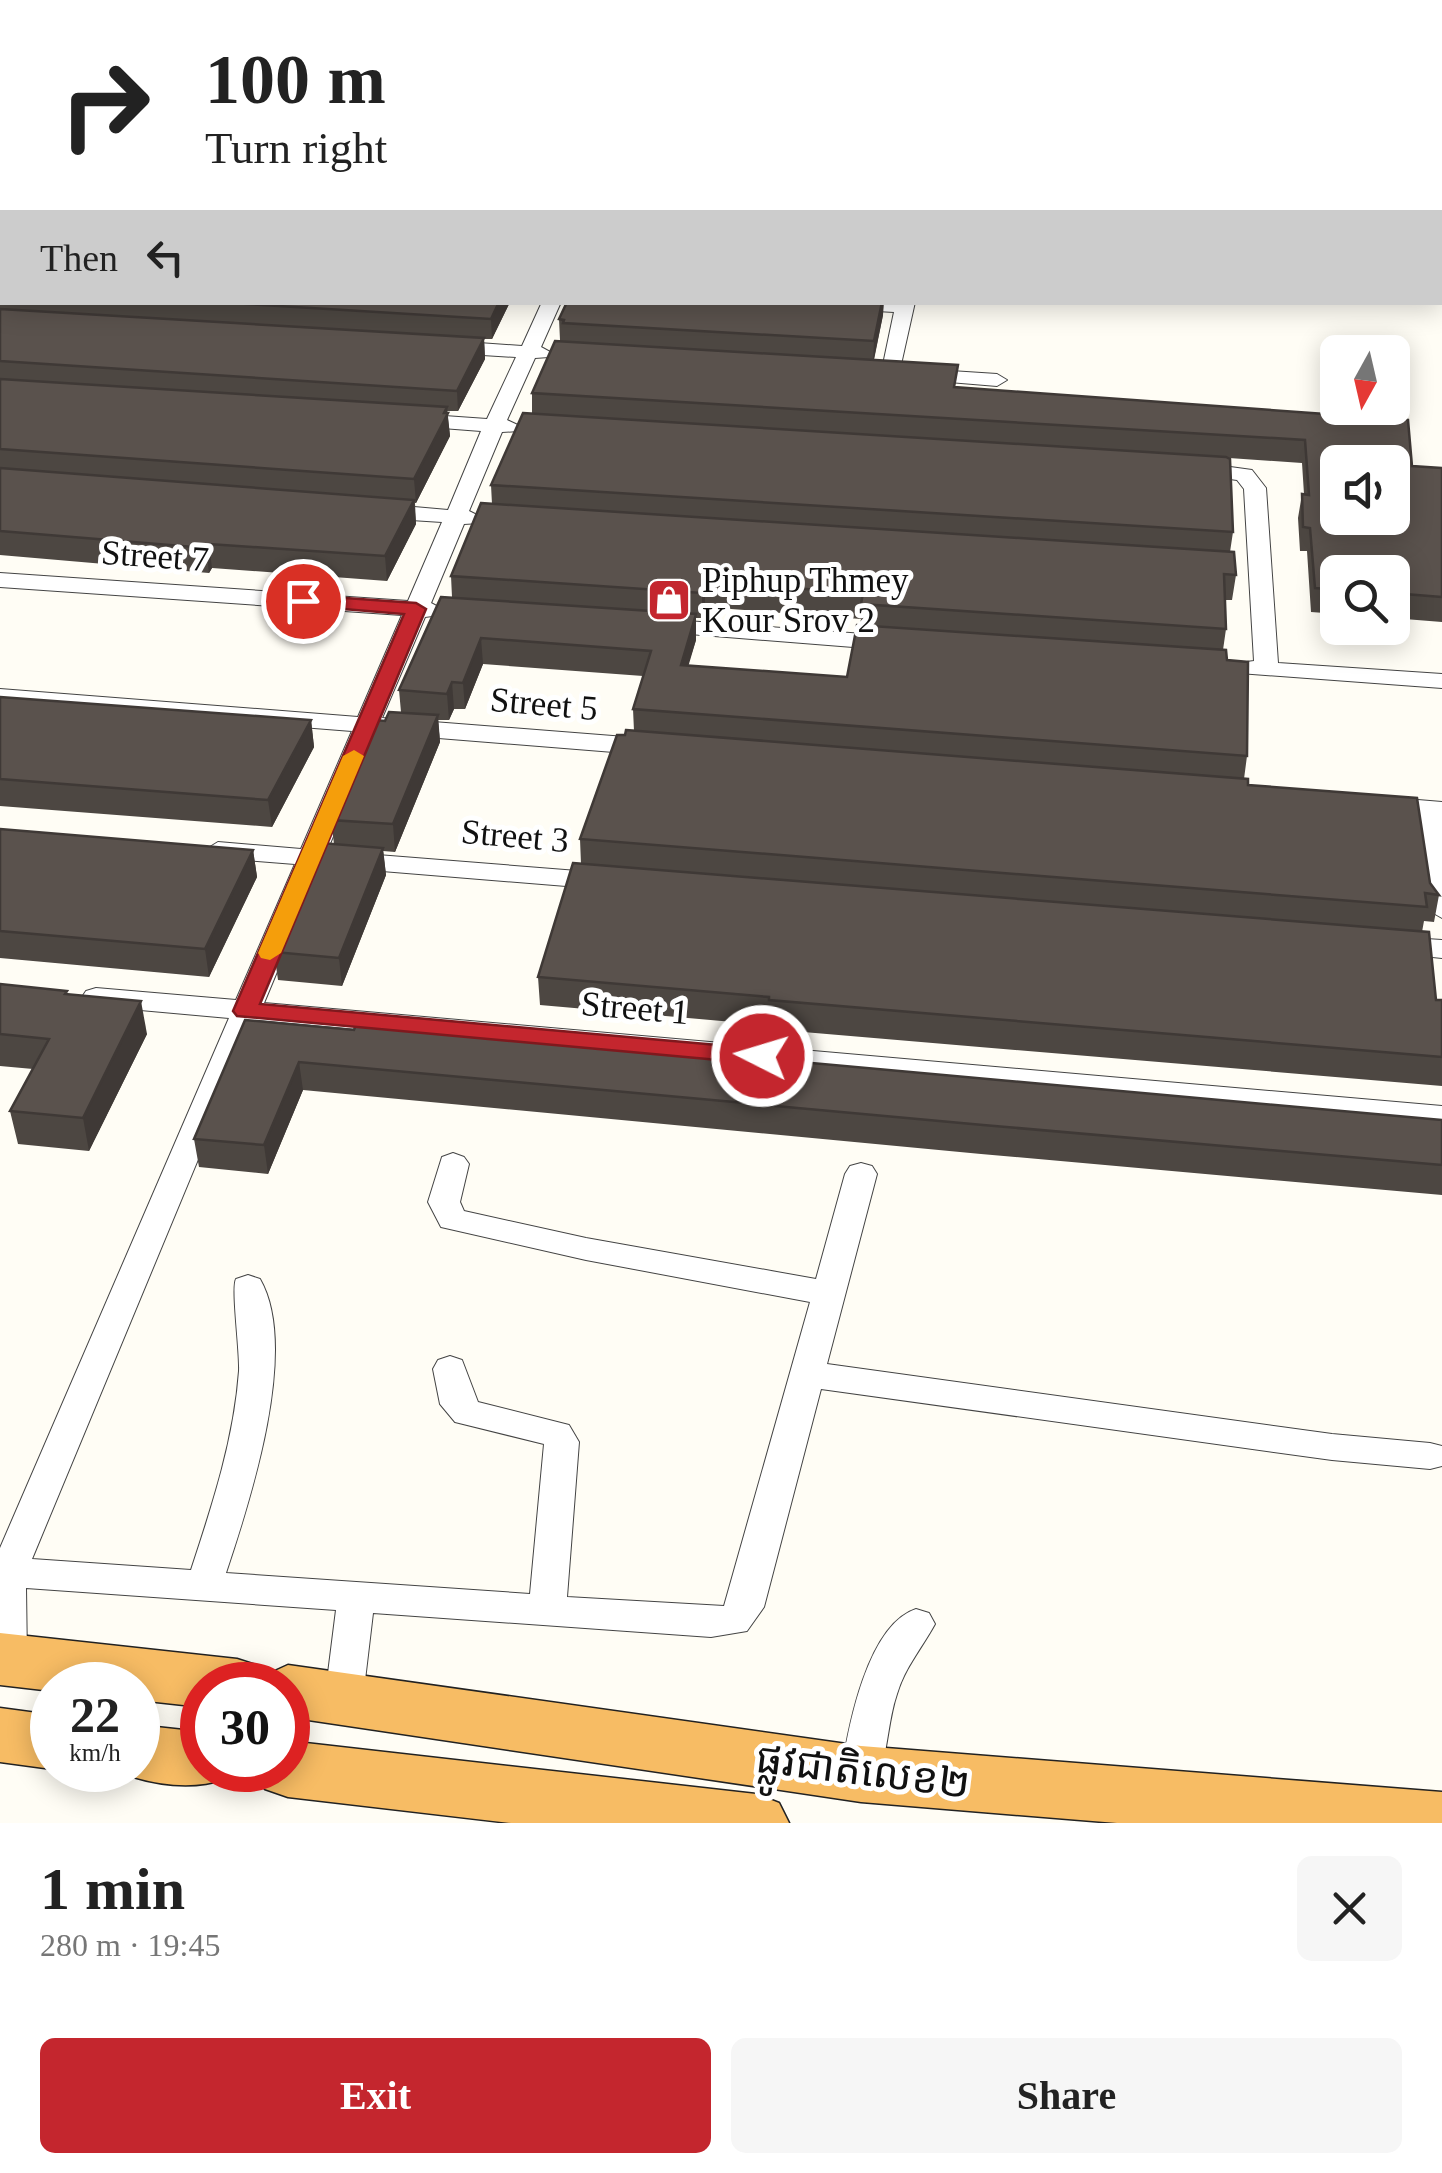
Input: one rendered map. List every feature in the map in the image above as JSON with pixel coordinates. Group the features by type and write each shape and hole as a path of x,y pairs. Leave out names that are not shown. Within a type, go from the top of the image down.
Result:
{"highway":[{"path":"4,1660 180,1679"},
{"name":"ផ្លូវជាតិលេខ២","path":"316,1694 860,1774 1442,1821"},
{"path":"0,1735 30,1739"},
{"name":"ផ្លូវជាតិលេខ២","path":"310,1772 756,1823"}],"street":[{"path":"4,1660 8,1572 494,426 551,305"},
{"path":"906,305 882,373 996,380"},
{"path":"431,346 567,354"},
{"path":"396,419 534,428"},
{"path":"1166,467 1244,475 1255,488 1251,568 1266,669"},
{"path":"356,509 495,519"},
{"name":"Street 7","path":"0,580 456,612"},
{"path":"634,624 910,644"},
{"path":"1227,666 1442,681"},
{"name":"Street 5","path":"0,696 681,750"},
{"path":"1347,802 1434,809 1442,910"},
{"name":"Street 3","path":"194,848 628,883"},
{"path":"1362,943 1442,950"},
{"name":"Street 1","path":"76,996 1442,1116"},
{"path":"453,1164 444,1202 452,1219 586,1250 827,1293"},
{"path":"8,1572 547,1612 734,1620 744,1607 861,1174"},
{"path":"203,1588 239,1483 249,1426 258,1338 248,1287"},
{"path":"450,1369 457,1404 467,1413 557,1434 562,1442 547,1612"},
{"path":"806,1374 1313,1445 1430,1456"},
{"path":"316,1694 356,1599"},
{"path":"860,1774 875,1694 898,1644 916,1624"}],"building":[{"path":"263,305 498,305 491,319"},
{"path":"566,305 881,305 874,341 563,323 559,319"},
{"path":"0,309 484,338 457,391 0,361"},
{"path":"555,341 958,365 954,387 1320,414 1320,425 1408,425 1412,466 1442,468 1442,597 1410,594 1410,555 1320,555 1320,588 1315,588 1310,528 1303,527 1302,494 1309,495 1305,440 532,393"},
{"path":"0,379 447,407 444,413 448,413 414,479 0,449"},
{"path":"523,413 1226,457 1230,459 1233,532 491,485"},
{"path":"0,468 414,500 385,556 209,544 206,548 0,531"},
{"path":"481,503 1234,552 1236,575 1224,574 1226,629 861,604 863,593 705,582 702,593 451,576"},
{"path":"441,597 696,614 681,665 847,677 857,625 1226,650 1227,660 1248,662 1247,756 633,709 651,651 481,638 463,683 452,682 447,694 399,690"},
{"path":"0,697 311,720 268,800 0,779"},
{"path":"389,712 438,715 393,824 331,820 375,720 385,721"},
{"path":"626,730 1248,779 1248,785 1417,798 1430,883 1439,895 1425,893 1427,907 580,839 617,735 625,735"},
{"path":"0,829 253,850 205,949 0,931"},
{"path":"321,843 383,848 339,958 274,952"},
{"path":"573,863 1429,932 1436,1000 1442,1000 1442,1057 538,977"},
{"path":"0,984 141,1001 83,1118 10,1111 49,1039 0,1034"},
{"path":"245,1020 354,1030 357,1022 1442,1120 1442,1165 299,1062 264,1145 194,1139"}],"slow traffic":[{"path":"270,953 354,756"}],"place":[{"name":"Piphup Thmey Kour Srov 2","path":"669,600"}],"route":[{"path":"303,601 416,609 245,1011 762,1056"}]}
